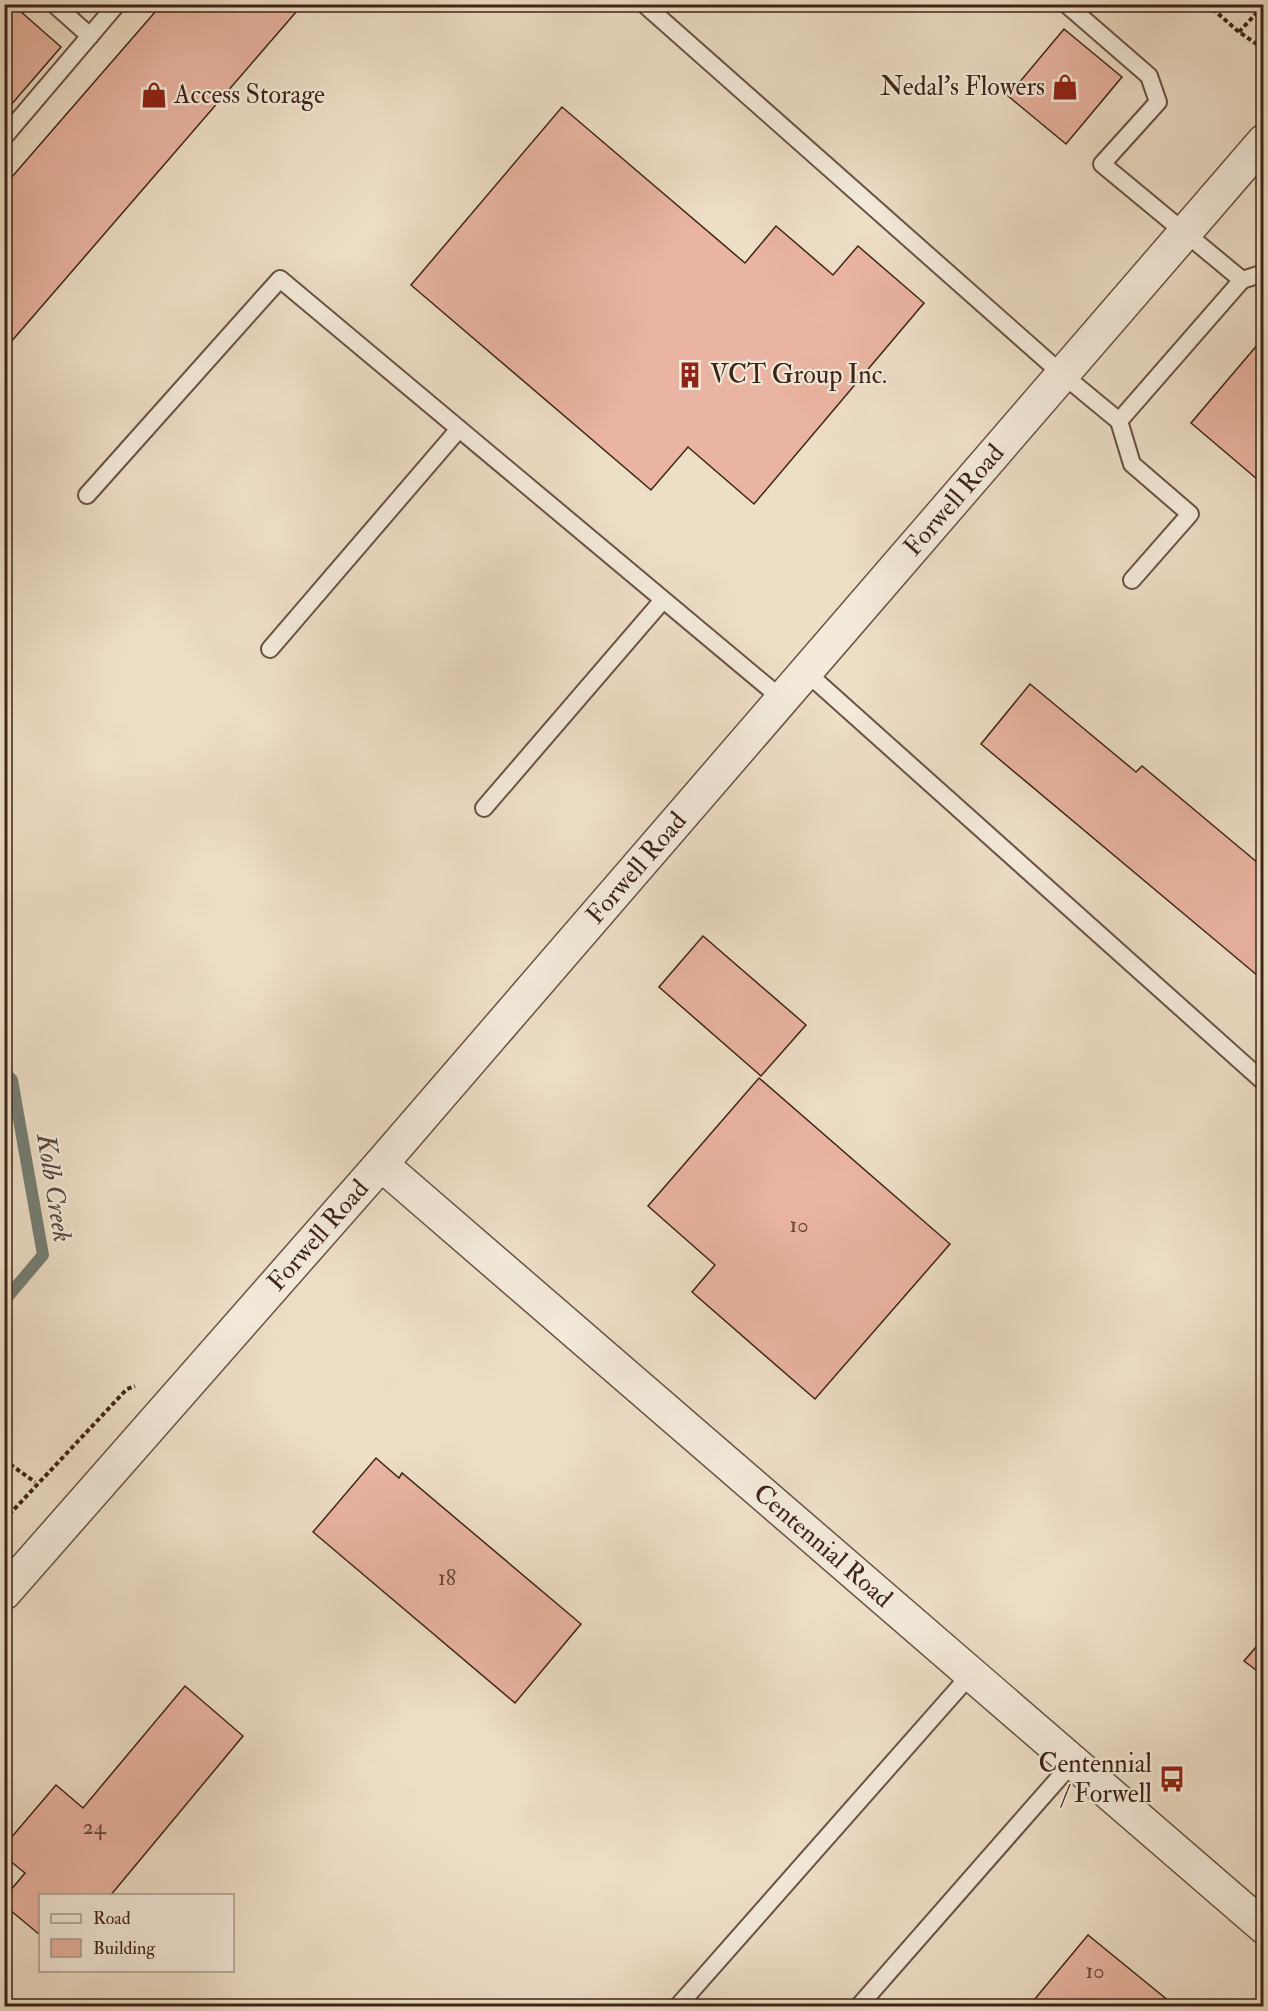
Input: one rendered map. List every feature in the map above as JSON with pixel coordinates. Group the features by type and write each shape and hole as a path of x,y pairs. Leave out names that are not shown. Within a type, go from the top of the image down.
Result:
{"street":[{"name":"Forwell Road","path":"4,1593 381,1164 1263,141"},
{"name":"Centennial Road","path":"381,1164 1263,1927"}],"lane":[{"path":"54,4 90,36"},
{"path":"4,136 117,4"},
{"path":"644,4 1062,374 1119,421 1132,464 1190,514 1132,580"},
{"path":"1066,4 1149,76 1158,102 1102,164 1242,280"},
{"path":"1119,421 1242,280 1263,273"},
{"path":"87,495 280,279 782,699"},
{"path":"270,649 459,429"},
{"path":"484,808 663,600"},
{"path":"806,672 1263,1082"},
{"path":"678,2007 970,1674"},
{"path":"859,2007 1073,1762"}],"path":[{"path":"1207,4 1263,49"},
{"path":"1239,32 1263,5"},
{"path":"4,1460 35,1482"}],"building":[{"path":"4,4 12,4 61,47 4,113"},
{"name":"Access Storage","path":"162,4 303,4 4,350 4,186"},
{"name":"Nedal’s Flowers","path":"1064,29 1122,77 1066,144 1008,96"},
{"name":"VCT Group Inc.","path":"562,107 745,263 776,226 833,275 858,246 924,303 754,504 688,447 651,490 411,285"},
{"path":"1264,337 1264,485 1191,423"},
{"path":"1030,684 1136,772 1142,766 1264,868 1264,981 981,744"},
{"path":"703,936 806,1025 761,1076 659,987"},
{"path":"759,1078 950,1244 815,1399 692,1292 715,1265 648,1206"},
{"path":"376,1458 399,1478 402,1473 581,1624 515,1703 313,1532"},
{"path":"1264,1638 1264,1676 1244,1661"},
{"path":"185,1686 243,1736 112,1894 39,1894 39,1934 4,1905 4,1898 25,1873 4,1856 4,1846 56,1785 83,1808"},
{"path":"1088,1935 1175,2006 1029,2006"}],"waterway":[{"name":"Kolb Creek","path":"4,1072 12,1080 43,1255 4,1301"}],"place":[{"name":"Nedal’s Flowers","path":"1065,87"},
{"name":"Access Storage","path":"154,95"},
{"name":"VCT Group Inc.","path":"690,375"},
{"name":"Centennial / Forwell","path":"1172,1779"}]}
